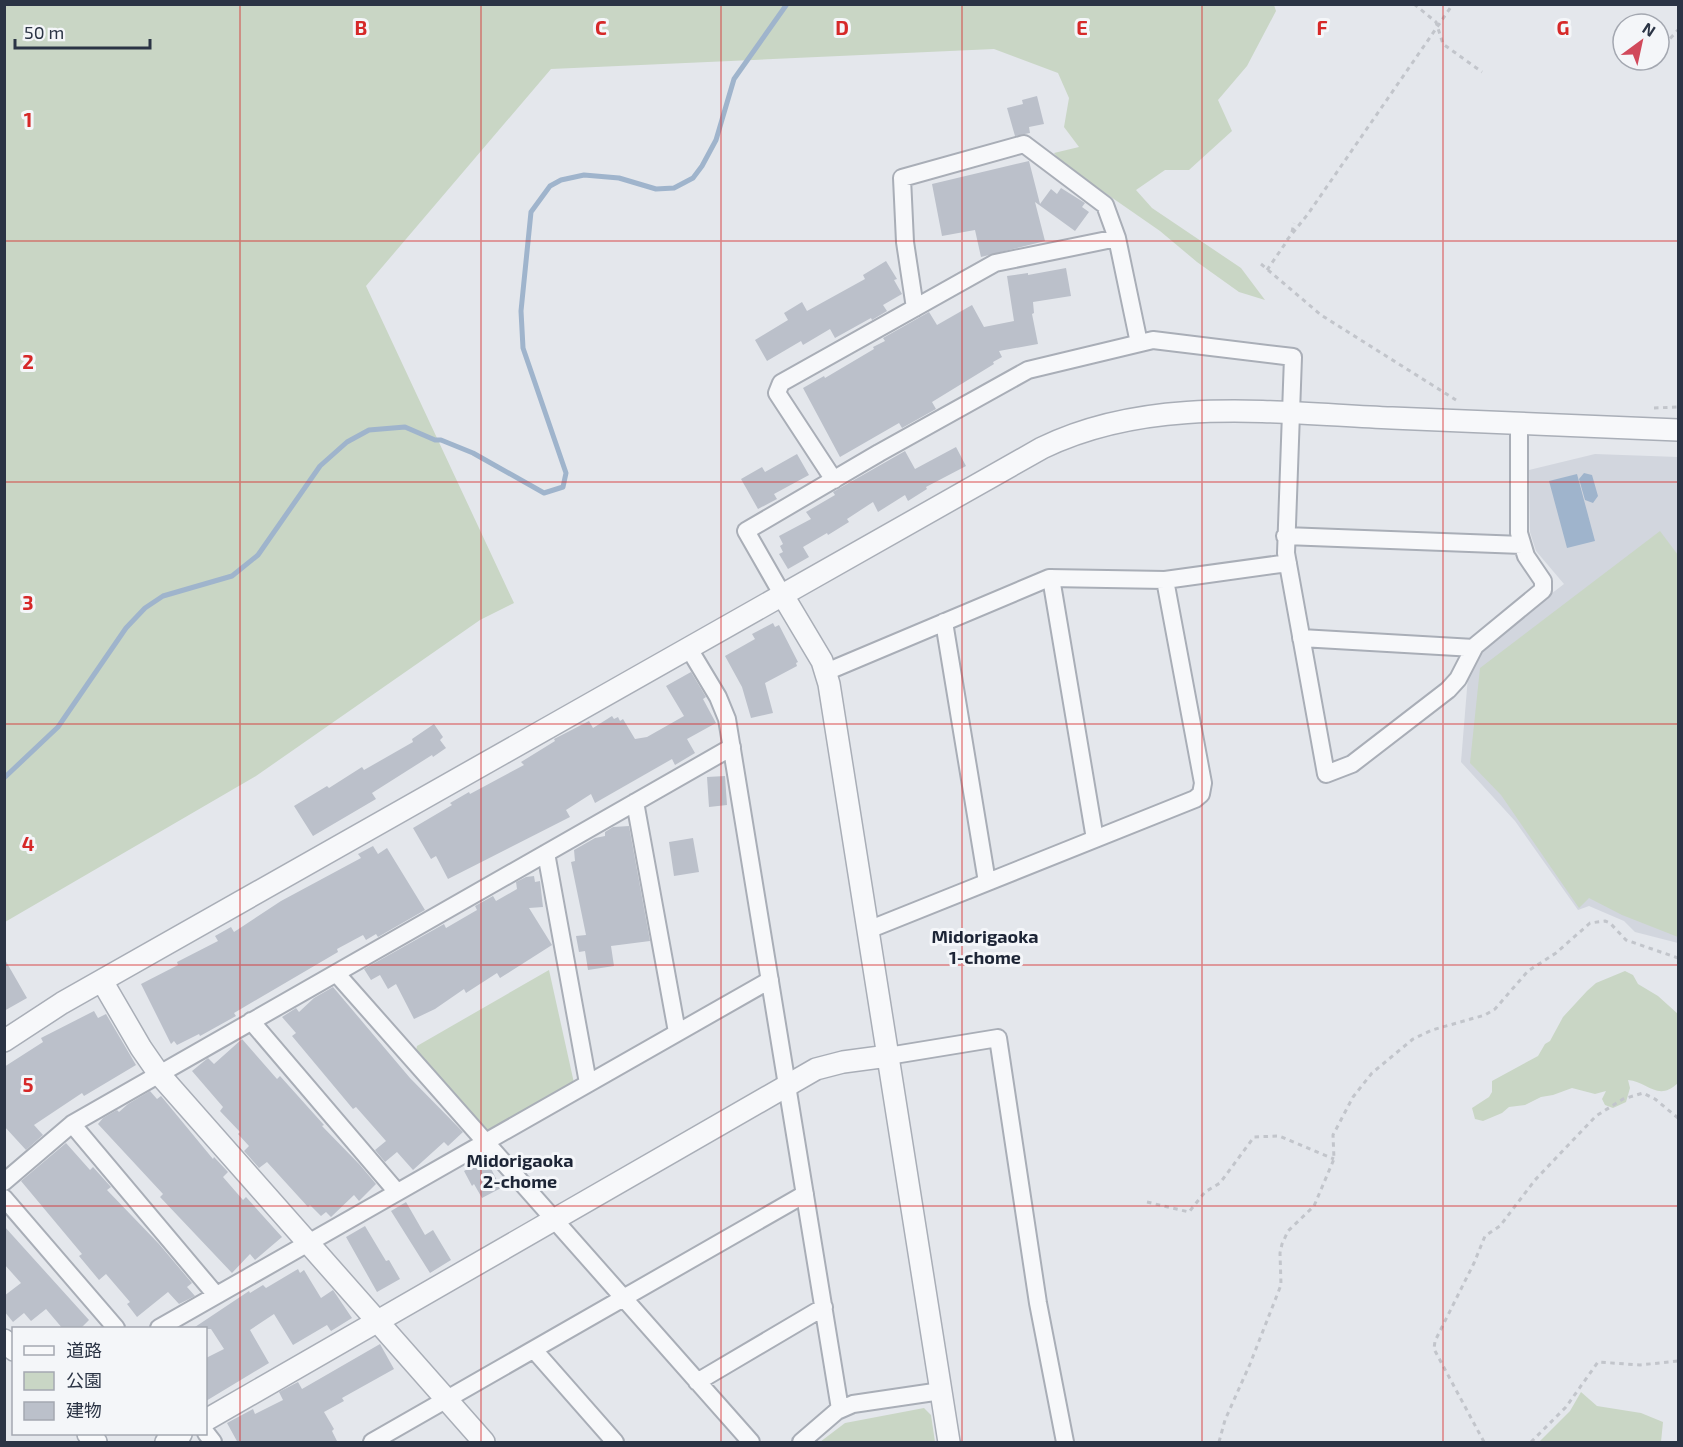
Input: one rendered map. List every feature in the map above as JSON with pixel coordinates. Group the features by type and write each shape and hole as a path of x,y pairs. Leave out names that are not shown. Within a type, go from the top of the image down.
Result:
{"street":[{"path":"915,308 905,242 902,178 1024,144 1105,205 1117,238 1139,343"},
{"path":"834,480 777,393 781,383 995,263 1117,238"},
{"path":"949,1443 826,672 818,653 746,531 1028,370 1153,340 1293,357 1286,536 1288,563 1326,774 1352,764 1448,690 1458,679 1474,648 1543,591 1543,581 1526,556 1518,526 1519,423"},
{"path":"4,1041 62,1004 688,647 1042,448 1078,432 1113,422 1153,415 1201,411 1678,430"},
{"path":"1286,536 1522,545"},
{"path":"826,672 1051,578 1165,580 1288,563"},
{"path":"1051,578 1095,839"},
{"path":"868,930 1195,799 1203,790 1165,580"},
{"path":"944,622 987,882"},
{"path":"1301,638 1474,648"},
{"path":"688,647 723,708 732,747 840,1409"},
{"path":"4,1182 72,1124 732,747"},
{"path":"635,802 677,1032"},
{"path":"546,853 588,1083"},
{"path":"336,973 751,1443"},
{"path":"162,1327 770,980"},
{"path":"102,981 159,1074 484,1443"},
{"path":"251,1021 397,1192"},
{"path":"207,1419 816,1069 843,1062 998,1038 1038,1303 1065,1443"},
{"path":"72,1124 216,1295"},
{"path":"372,1443 805,1194"},
{"path":"4,1198 114,1327"},
{"path":"697,1382 824,1307"},
{"path":"534,1350 615,1443"},
{"path":"801,1443 840,1409 854,1404 941,1391"},
{"path":"166,1443 179,1435"}],"path":[{"path":"1414,4 1438,26 1443,44 1482,72"},
{"path":"1287,240 1308,214 1453,4"},
{"path":"1267,270 1287,240 1294,223"},
{"path":"1261,264 1321,315 1461,401"},
{"path":"1652,408 1678,407"},
{"path":"1220,1443 1225,1420 1281,1285 1282,1244 1288,1231 1314,1206 1334,1158 1333,1135 1353,1097 1372,1073 1413,1039 1432,1030 1485,1015 1495,1009 1528,971 1557,953 1587,924 1601,920 1610,923 1626,940 1678,958"},
{"path":"1484,1443 1434,1349 1435,1341 1474,1263 1482,1241 1500,1226 1535,1180 1603,1111 1623,1098 1643,1093 1656,1099 1678,1118"},
{"path":"1147,1202 1189,1212 1204,1192 1220,1183 1254,1137 1279,1136 1334,1158"},
{"path":"1531,1443 1566,1407 1598,1362 1640,1365 1678,1361"}],"shaded area":[{"path":"1595,454 1678,457 1678,943 1635,932 1624,921 1589,906 1578,910 1515,821 1461,762 1469,664 1482,647 1564,584 1536,551 1530,532 1529,470"}],"green space":[{"path":"5,5 1274,5 1276,11 1247,66 1218,100 1232,131 1189,170 1165,170 1136,190 1152,208 1241,268 1265,300 1239,292 1197,262 1160,231 1062,163 1054,153 1079,147 1064,127 1069,98 1058,73 994,49 551,69 366,286 514,603 480,620 256,776 5,922"},
{"path":"1660,531 1678,555 1678,937 1622,915 1589,898 1579,908 1501,795 1470,763 1480,668"},
{"path":"549,970 574,1083 489,1132 415,1054 417,1046"},
{"path":"1625,971 1633,975 1638,984 1658,996 1678,1014 1678,1083 1665,1091 1659,1091 1628,1080 1630,1088 1626,1102 1613,1108 1605,1105 1602,1099 1606,1091 1595,1094 1572,1088 1541,1097 1525,1105 1509,1107 1502,1113 1483,1121 1475,1119 1472,1108 1489,1097 1492,1092 1492,1081 1538,1056 1545,1044 1550,1041 1563,1017 1587,991 1596,983"},
{"path":"1581,1392 1597,1406 1641,1413 1663,1422 1661,1442 1539,1442 1570,1411"},
{"path":"924,1408 931,1415 935,1442 820,1442 845,1423"}],"water":[{"path":"1584,473 1592,475 1598,496 1593,503 1585,500 1579,479"},
{"path":"1577,474 1595,541 1567,548 1549,481"}],"building":[{"path":"1037,96 1044,124 1029,127 1030,133 1015,136 1007,108 1023,104 1022,100"},
{"path":"1029,161 1040,204 1051,189 1057,194 1061,188 1085,203 1082,207 1089,212 1075,231 1035,202 1045,241 981,257 975,230 942,236 932,184"},
{"path":"886,261 897,279 894,280 902,294 883,305 887,311 835,338 830,329 803,345 801,341 767,361 755,340 788,320 784,313 802,302 807,311 865,279 863,275"},
{"path":"1066,268 1071,296 1033,302 1034,313 1032,314 1038,344 999,351 1002,357 993,362 994,364 932,402 936,409 902,428 899,423 840,457 803,388 824,376 825,378 874,349 873,347 885,341 883,338 929,312 937,325 972,305 984,327 1014,321 1007,276 1028,273 1028,275"},
{"path":"956,447 966,466 926,487 927,489 908,501 905,495 878,512 873,502 847,519 849,522 803,547 809,557 788,569 779,554 783,552 780,546 783,544 779,536 811,519 806,512 835,495 833,492 905,451 915,469"},
{"path":"797,454 809,475 774,494 777,499 758,509 741,479 762,467 765,472"},
{"path":"773,623 775,627 779,625 798,662 797,666 765,683 773,713 751,718 742,687 725,656 755,639 752,634"},
{"path":"691,672 706,697 703,699 716,723 687,739 695,753 675,765 672,759 595,803 591,794 566,810 570,817 448,879 436,856 431,859 413,828 469,792 470,794 524,765 521,762 555,741 554,739 589,721 593,728 612,716 614,719 618,717 620,721 623,719 635,739 647,737 684,716 666,686"},
{"path":"434,724 443,737 440,740 446,748 372,793 376,799 313,836 294,806 362,767 364,770 413,742 412,739"},
{"path":"725,776 727,805 709,807 707,777"},
{"path":"629,826 650,941 611,946 614,966 588,970 585,951 579,952 576,936 586,935 571,862 575,861 574,850 595,838 605,836 605,832 613,827"},
{"path":"693,838 699,872 674,876 669,842"},
{"path":"373,846 378,854 387,848 425,910 378,937 376,934 366,940 363,935 234,1013 236,1016 200,1036 199,1034 177,1045 174,1041 171,1044 141,984 218,941 215,936 231,927 234,932 281,901 361,858 358,854"},
{"path":"534,876 535,882 540,881 543,907 529,908 552,945 500,978 497,973 466,993 464,989 435,1009 414,1019 396,984 388,989 380,975 371,980 364,969 444,924 446,928 477,910 475,906 493,896 496,901 517,889 516,882"},
{"path":"4,958 27,998 4,1011"},
{"path":"333,987 410,1078 463,1132 448,1146 444,1142 413,1170 397,1152 385,1162 375,1150 386,1141 356,1107 353,1109 292,1036 296,1033 282,1017 296,1008 299,1012 314,998"},
{"path":"94,1011 98,1018 106,1014 136,1065 84,1096 82,1093 34,1125 43,1135 26,1150 4,1126 4,1067 43,1042 41,1038"},
{"path":"242,1039 277,1079 280,1076 324,1125 322,1126 376,1184 359,1201 354,1195 331,1217 326,1212 321,1216 310,1205 308,1207 267,1162 259,1168 244,1151 249,1146 238,1134 240,1132 220,1111 223,1107 192,1071 208,1058 214,1064"},
{"path":"150,1091 157,1099 161,1096 213,1159 214,1157 228,1172 223,1177 243,1200 246,1197 282,1237 255,1260 250,1254 232,1273 160,1197 163,1194 98,1124 103,1118 117,1110 119,1112"},
{"path":"66,1143 90,1170 93,1167 111,1187 107,1190 159,1244 192,1283 187,1287 195,1296 179,1304 168,1292 137,1317 127,1304 130,1302 106,1274 99,1280 79,1256 82,1254 21,1181"},
{"path":"486,1159 501,1188 482,1198 464,1171"},
{"path":"406,1202 425,1235 433,1230 451,1260 430,1273 391,1211"},
{"path":"4,1226 89,1320 82,1327 61,1327 46,1309 31,1321 24,1313 13,1322 4,1311 4,1296 21,1283 4,1264"},
{"path":"365,1226 400,1279 377,1292 346,1237"},
{"path":"298,1269 300,1273 304,1270 321,1298 333,1290 352,1318 331,1331 327,1325 293,1345 274,1314 250,1330 269,1363 207,1400 207,1358 224,1349 211,1329 195,1327 249,1291 250,1293 263,1285 266,1288"},
{"path":"380,1344 394,1369 342,1398 344,1401 324,1412 334,1429 332,1431 338,1443 238,1443 227,1423 253,1409 255,1414 283,1400 279,1392 298,1382 302,1389"}],"waterway":[{"path":"4,778 58,727 126,628 145,608 163,596 232,576 258,555 320,466 347,442 369,430 405,427 473,453 544,493 563,487 566,473 523,348 521,311 531,212 550,186 561,180 584,175 619,178 656,189 674,188 693,178 716,140 734,79 787,4"}],"district":[{"name":"Midorigaoka 1-chome","path":"985,946"},
{"name":"Midorigaoka 2-chome","path":"520,1170"}]}
